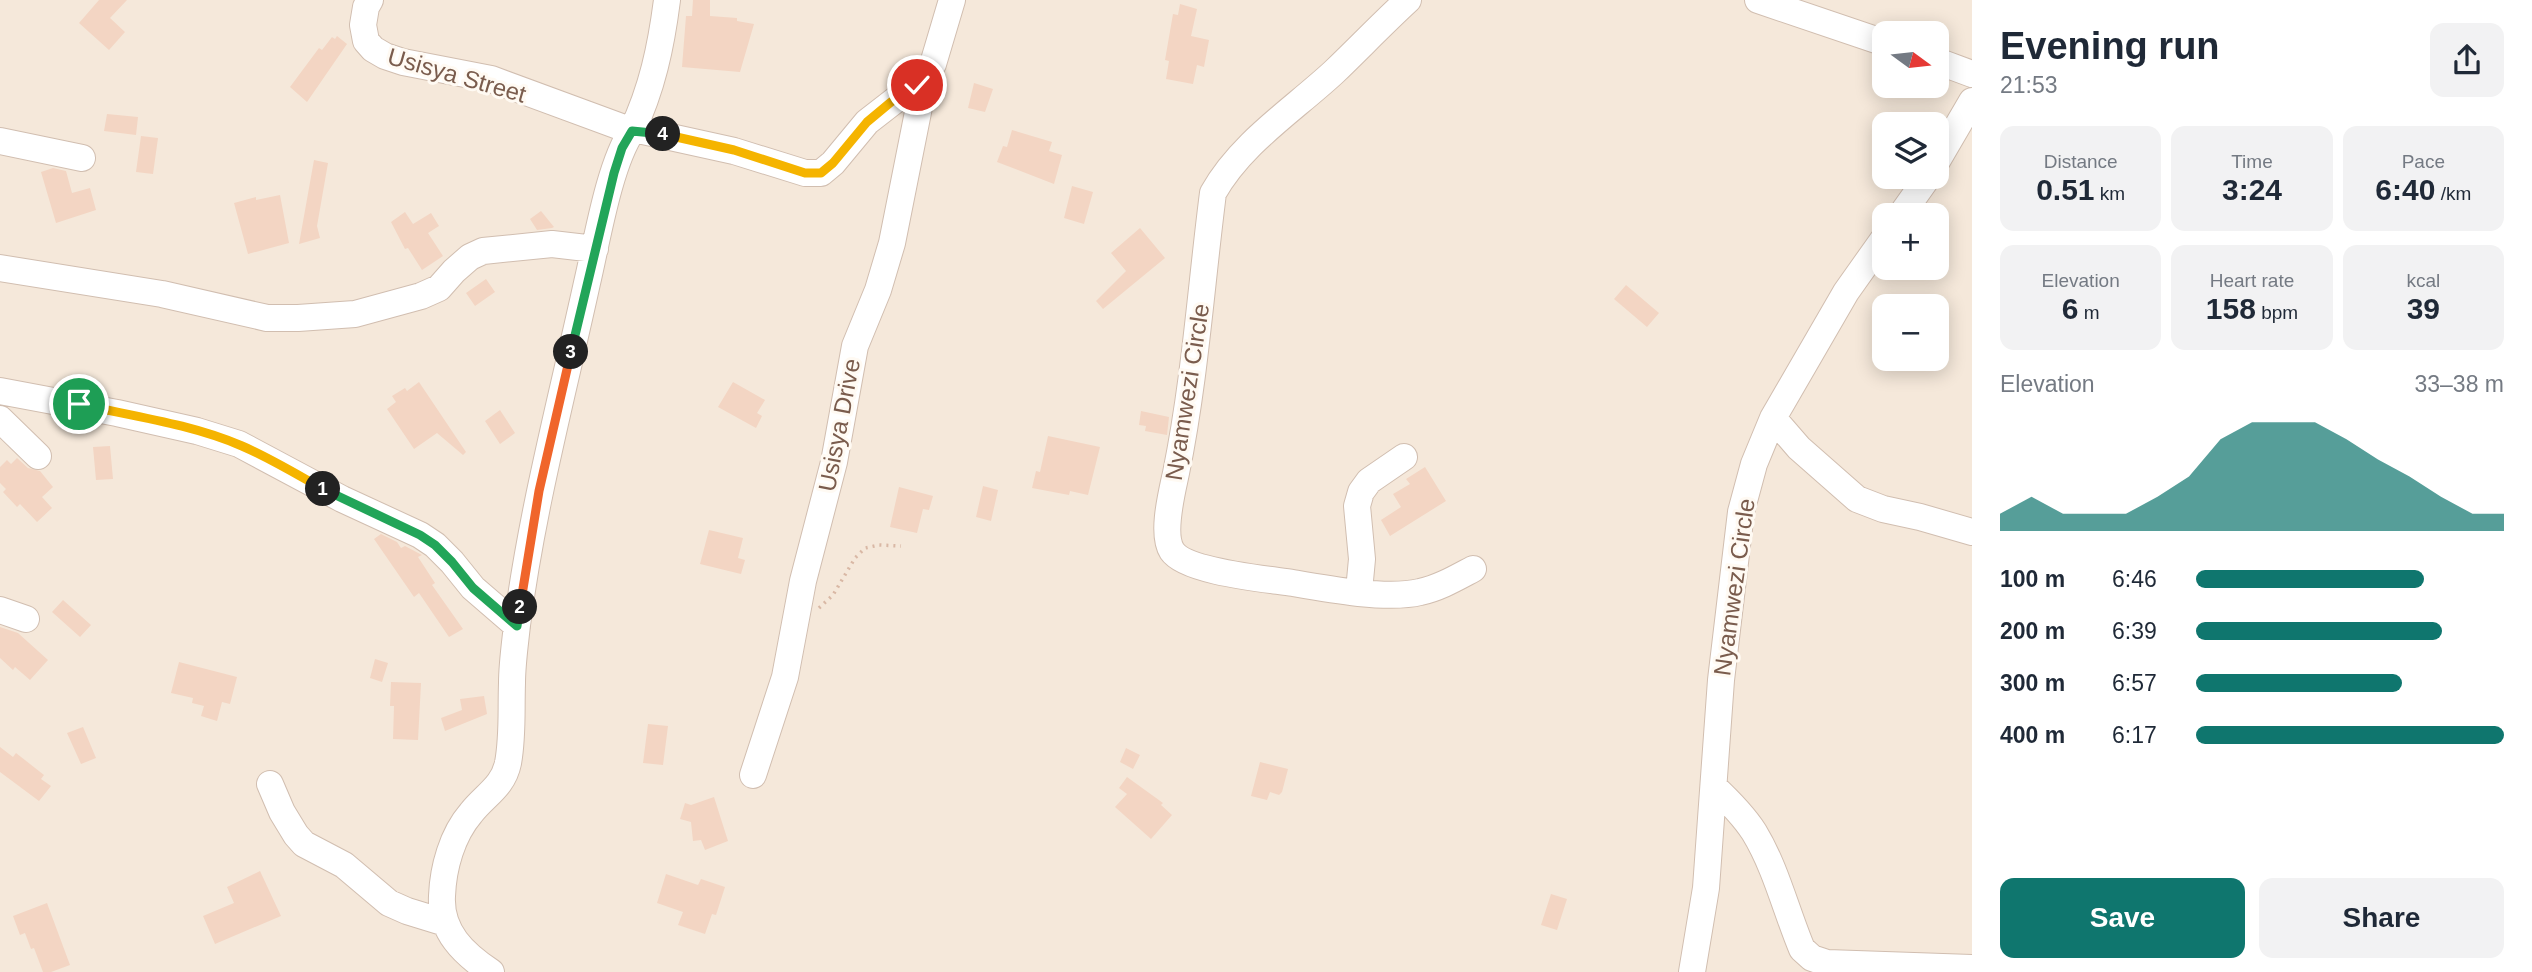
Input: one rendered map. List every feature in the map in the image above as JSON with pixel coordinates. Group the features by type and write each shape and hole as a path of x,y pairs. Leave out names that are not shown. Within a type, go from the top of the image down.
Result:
{"street":[{"path":"491,972 458,947 446,923 441,900 444,878 458,833 471,812 495,791 507,766 513,728 512,684 517,626 539,491 614,173 622,148 643,108 658,62 667,0"},
{"name":"Usisya Street","path":"364,2 363,25 366,41 385,56 491,79 632,131 692,140 734,150 805,173 821,173 833,163 867,122 925,77 933,64 952,0"},
{"name":"Nyamwezi Circle","path":"1408,0 1335,72 1243,152 1224,174 1213,193 1184,432 1169,506 1168,540 1172,552 1193,566 1312,587 1382,594 1417,593 1439,587 1473,569"},
{"path":"1758,0 1872,39"},
{"path":"1950,66 1972,74"},
{"name":"Usisya Drive","path":"753,775 785,677 803,581 834,462 855,346 878,290 892,243 925,77"},
{"path":"1949,140 1972,101"},
{"path":"0,141 82,158"},
{"path":"0,268 162,294 267,318 298,318 355,314 421,296 439,288 470,257 483,251 552,244 595,249"},
{"name":"Nyamwezi Circle","path":"1692,972 1706,888 1721,680 1741,512 1754,464 1773,418 1846,292 1872,255"},
{"path":"0,391 129,415 239,444 342,499 420,535 435,545 473,588 517,626"},
{"path":"1773,418 1799,448 1857,499 1883,509 1972,532"},
{"path":"0,419 38,456"},
{"path":"1359,591 1362,559 1357,506 1361,492 1369,481 1404,457"},
{"path":"0,610 26,619"},
{"path":"270,784 282,812 304,844 344,865 389,903 446,923"},
{"path":"1714,787 1737,809 1755,833 1802,949 1812,958 1846,965 1972,968"}],"path":[{"path":"796,621 810,615 833,595 855,558 865,548 879,545 901,546"}],"shaded area":[{"path":"0,0 1972,0 1972,972 0,972"}],"building":[{"path":"99,0 127,0 110,18 125,32 109,50 79,23"},
{"path":"693,0 710,0 710,16 737,18 737,21 754,24 740,72 682,67 686,16 692,16"},
{"path":"1180,4 1197,9 1191,36 1209,40 1204,67 1197,65 1193,84 1166,79 1169,61 1165,60 1173,14 1178,15"},
{"path":"337,36 347,44 307,102 290,87 319,48 322,50 332,37 335,39"},
{"path":"974,83 993,89 985,112 968,108"},
{"path":"107,114 138,117 136,135 104,131"},
{"path":"1012,130 1052,142 1049,151 1062,155 1054,184 997,162 1003,146 1007,147"},
{"path":"141,136 158,138 153,174 136,172"},
{"path":"314,160 328,163 317,226 320,238 299,244"},
{"path":"53,168 66,171 72,193 90,188 96,210 56,223 41,172"},
{"path":"1072,186 1093,192 1084,224 1064,218"},
{"path":"280,195 289,243 248,254 234,203 256,197 256,200"},
{"path":"541,211 554,227 537,230 530,219"},
{"path":"405,212 413,224 431,213 439,226 428,233 443,256 422,270 408,248 405,249 391,222"},
{"path":"1140,228 1165,258 1103,309 1096,301 1126,271 1111,253"},
{"path":"486,279 495,292 475,306 466,293"},
{"path":"1626,285 1659,313 1647,327 1614,299"},
{"path":"419,382 466,452 463,455 437,433 414,449 387,409 396,402 392,396 405,388 407,391"},
{"path":"733,382 765,400 757,413 762,416 756,428 718,407"},
{"path":"500,410 515,433 500,444 485,421"},
{"path":"1141,411 1169,417 1167,435 1145,431 1146,426 1139,425"},
{"path":"1048,436 1100,447 1088,495 1070,491 1069,495 1032,488 1036,471 1040,472"},
{"path":"110,446 113,479 96,480 93,447"},
{"path":"17,458 28,468 40,471 53,487 42,497 52,508 37,522 20,504 17,507 3,492 6,489 0,483 0,467 7,460 11,464"},
{"path":"1425,467 1446,501 1390,536 1381,520 1401,507 1393,494 1410,484 1406,479"},
{"path":"983,486 998,490 991,521 976,517"},
{"path":"899,487 933,496 929,510 923,509 917,533 890,527"},
{"path":"709,530 743,538 738,558 745,560 741,574 700,564"},
{"path":"381,534 397,542 401,548 405,546 422,555 418,557 435,583 432,585 463,629 449,637 419,593 414,597 374,539"},
{"path":"63,600 91,625 80,637 52,612"},
{"path":"0,627 18,633 48,660 30,680 0,658"},
{"path":"375,659 388,663 382,682 370,678"},
{"path":"179,662 237,677 230,704 222,702 217,721 201,716 204,706 192,703 193,698 171,693"},
{"path":"391,682 421,683 418,740 393,739 394,706 390,706"},
{"path":"484,696 487,714 445,731 441,718 462,710 460,699"},
{"path":"648,724 668,726 663,765 643,763"},
{"path":"83,727 96,758 81,764 67,733"},
{"path":"0,747 13,757 16,753 44,775 41,779 51,786 39,801 0,772"},
{"path":"1126,748 1140,755 1133,769 1120,762"},
{"path":"1260,762 1288,769 1282,792 1279,795 1270,792 1267,800 1251,796"},
{"path":"1127,777 1163,803 1161,805 1172,815 1151,839 1115,807 1127,794 1119,788"},
{"path":"714,797 728,841 705,850 701,840 693,841 691,822 680,819 685,803 691,805"},
{"path":"260,871 281,916 215,944 203,916 234,903 227,887"},
{"path":"666,874 698,885 701,879 725,887 716,915 712,914 705,934 678,925 683,912 657,903"},
{"path":"1551,894 1567,899 1557,930 1541,925"},
{"path":"47,903 70,965 43,972 34,948 31,949 25,933 20,935 13,916"}],"route":[{"path":"79,404 197,431 239,444 276,462 342,499 420,535 435,545 473,588 517,626 539,491 603,214 622,148 632,131 692,140 734,150 805,173 821,173 833,163 867,122 917,85"}]}
